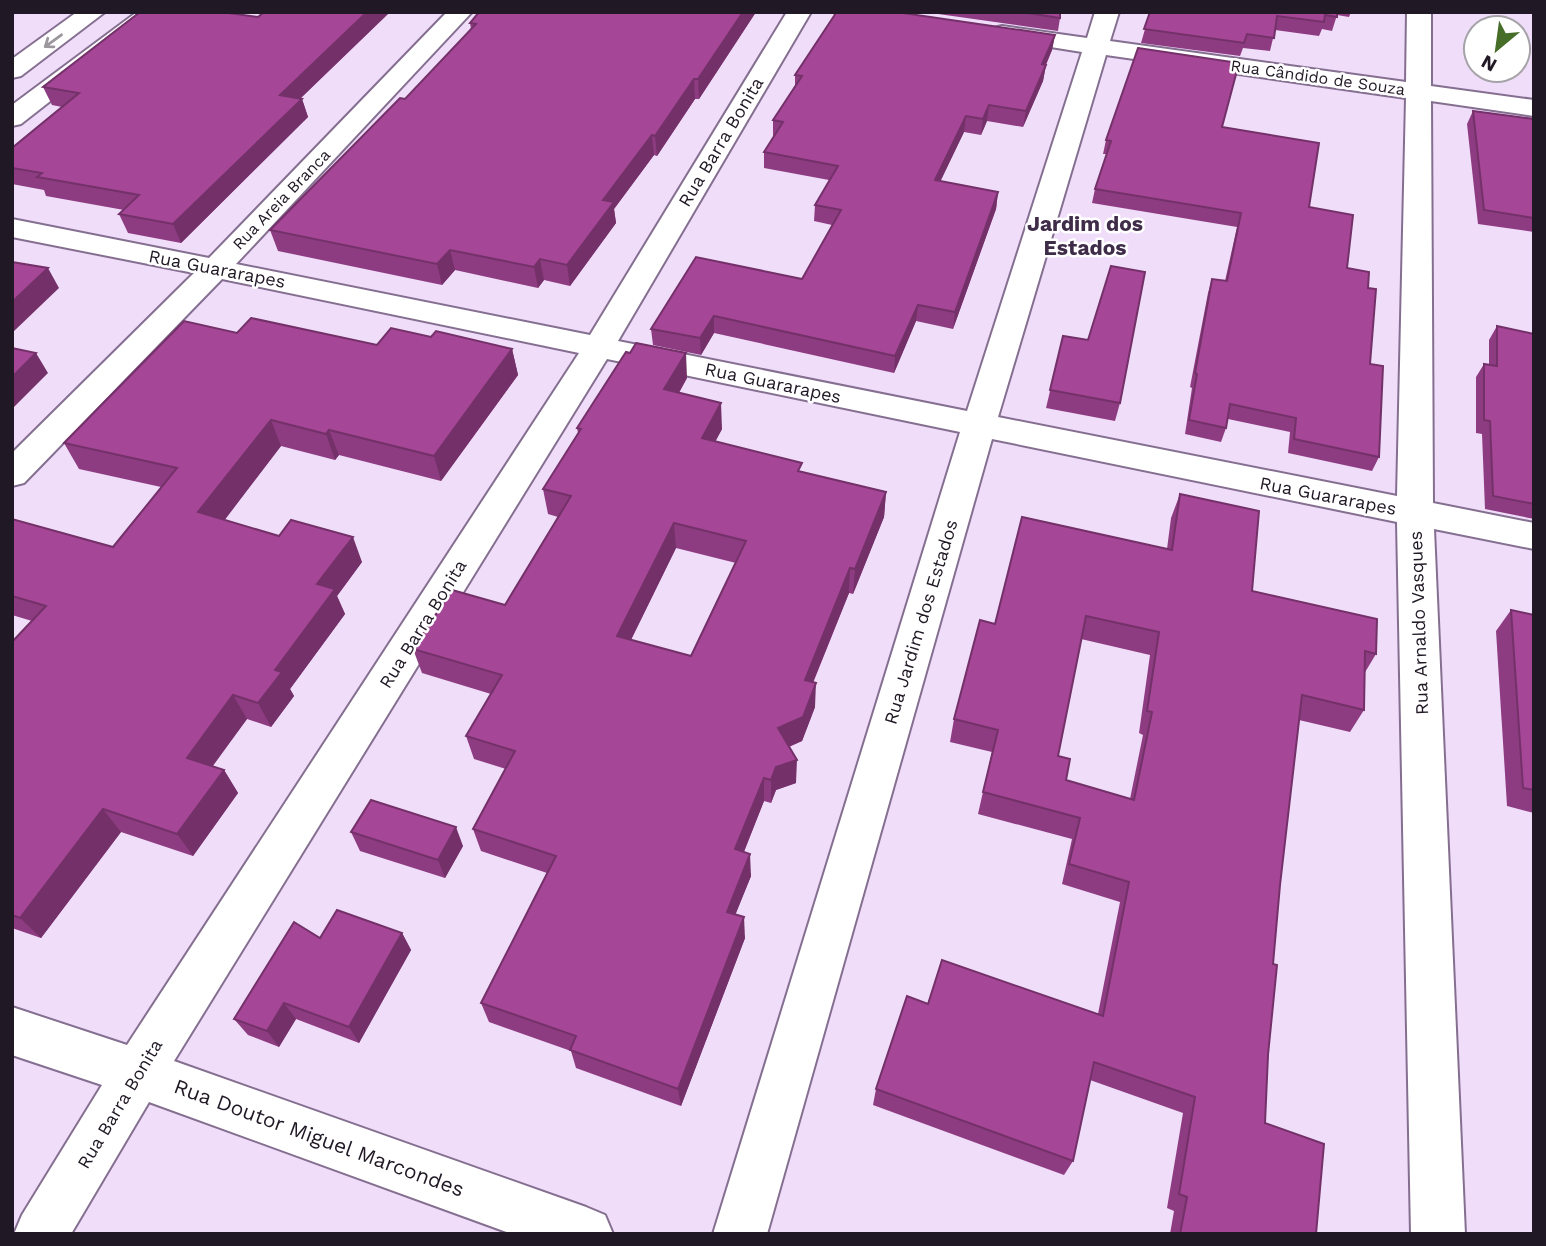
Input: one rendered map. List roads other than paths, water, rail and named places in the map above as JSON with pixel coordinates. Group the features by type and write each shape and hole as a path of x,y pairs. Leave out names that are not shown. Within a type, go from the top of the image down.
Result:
{"street":[{"path":"12,71 93,12"},
{"path":"12,118 152,12"},
{"name":"Rua Areia Branca","path":"12,474 215,268 460,12"},
{"name":"Rua Barra Bonita","path":"41,1234 138,1073 599,346 799,12"},
{"name":"Rua Arnaldo Vasques","path":"1419,12 1415,513 1438,1234"},
{"name":"Rua Cândido de Souza","path":"975,29 1102,29 1419,91 1534,108"},
{"name":"Rua Jardim dos Estados","path":"740,1234 979,426 1102,29"},
{"name":"Rua Guararapes","path":"12,229 1534,536"},
{"name":"Rua Doutor Miguel Marcondes","path":"12,1031 138,1073 586,1234"}],"district":[{"name":"Jardim dos Estados","path":"1085,236"}]}
